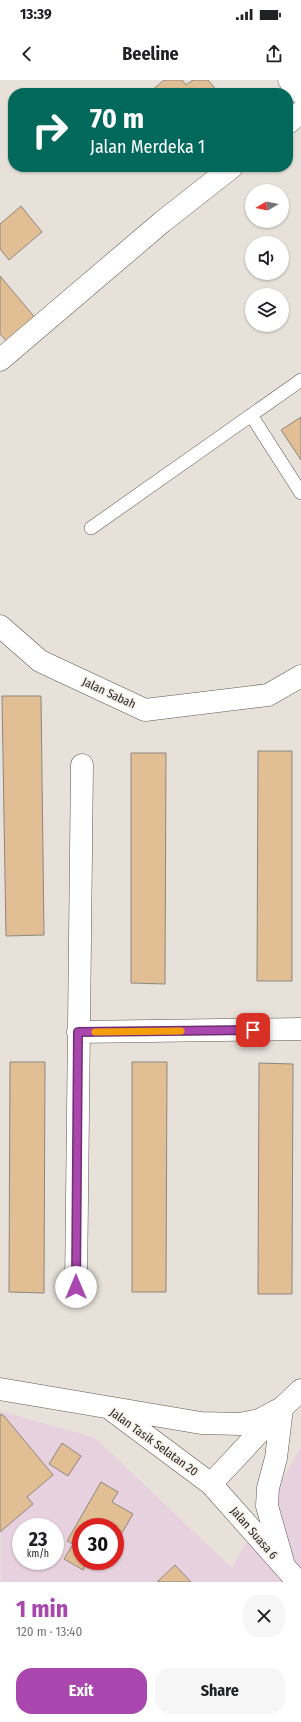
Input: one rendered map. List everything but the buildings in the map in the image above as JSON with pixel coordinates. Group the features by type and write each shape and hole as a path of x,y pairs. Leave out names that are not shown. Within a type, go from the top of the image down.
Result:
{"street":[{"path":"288,80 301,93"},
{"path":"293,119 301,112"},
{"path":"0,360 162,222 226,172"},
{"name":"Jalan Sabah","path":"0,626 40,661 145,710 268,696 301,676"},
{"path":"76,1287 82,765"},
{"path":"78,1032 301,1029"},
{"name":"Jalan Tasik Selatan 20","path":"0,1389 109,1408 211,1484"},
{"path":"211,1484 282,1408 301,1390"},
{"path":"109,1408 201,1423 240,1424 259,1420 282,1408"},
{"path":"282,1408 276,1458 268,1488 267,1506 291,1575"},
{"name":"Jalan Suasa 6","path":"211,1484 291,1575"}],"lane":[{"path":"91,528 301,380"},
{"path":"251,415 301,493"}],"shaded area":[{"path":"0,1411 95,1438 232,1568 301,1447 301,1582 1,1582"}],"slow traffic":[{"path":"95,1032 181,1031"}],"route":[{"path":"76,1287 78,1032 253,1030"}]}
